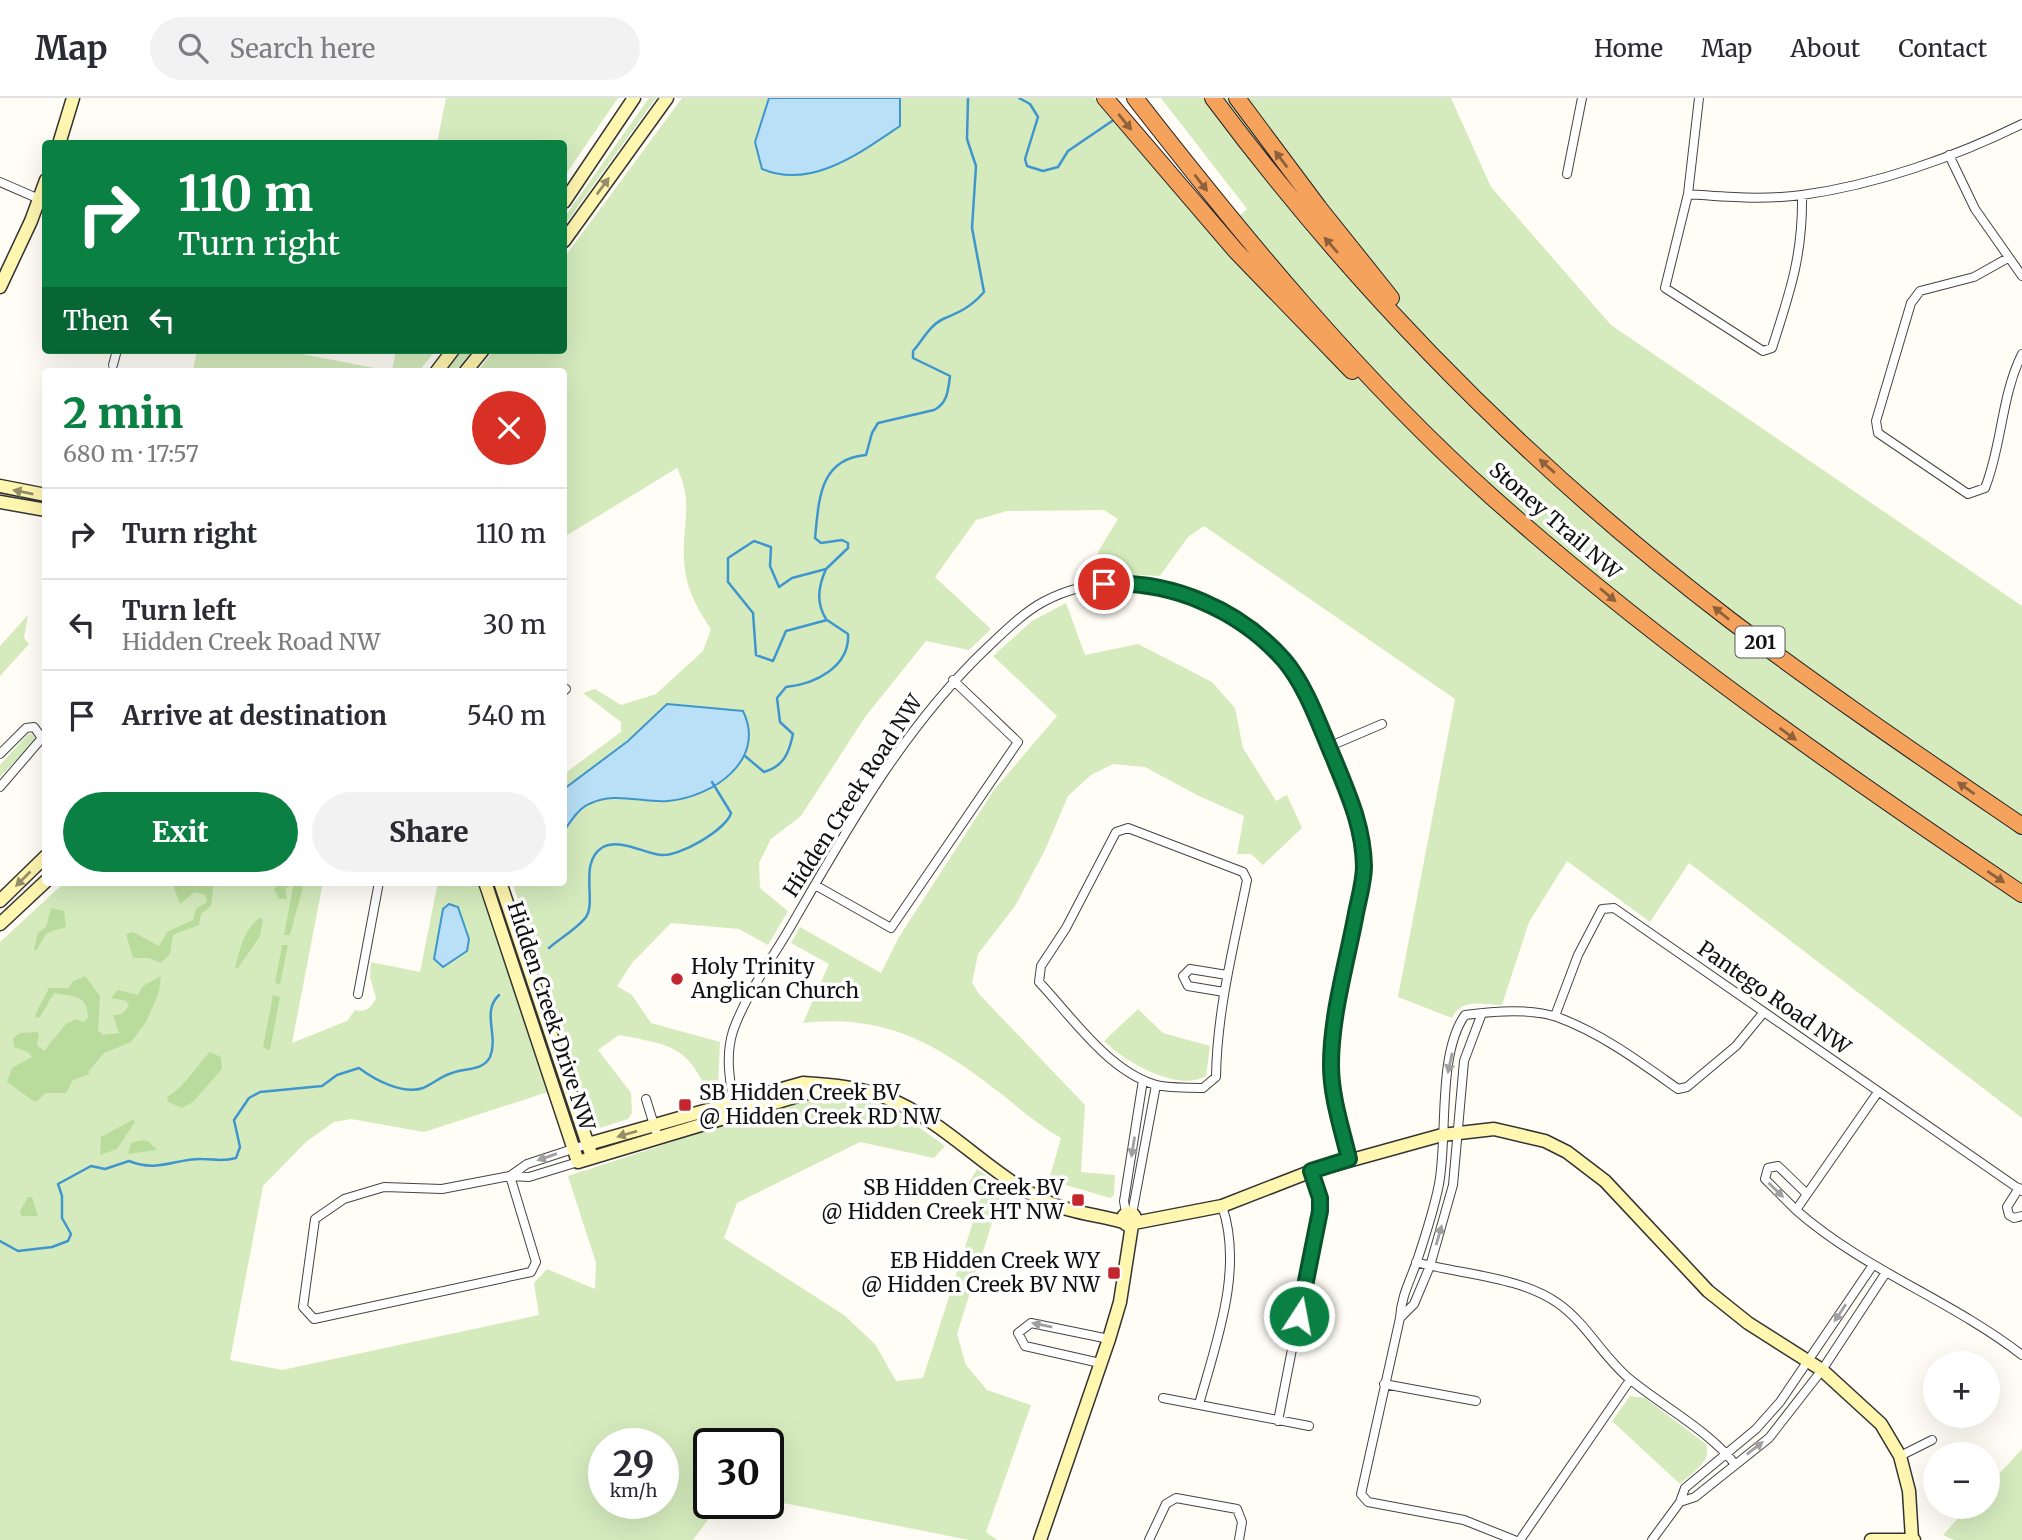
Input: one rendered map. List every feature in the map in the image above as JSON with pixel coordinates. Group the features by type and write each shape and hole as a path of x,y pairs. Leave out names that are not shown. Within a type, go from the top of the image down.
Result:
{"highway":[{"path":"1105,98 1236,251 1408,428 1462,469"},
{"name":"Stoney Trail NW","path":"1135,98 1290,288 1462,469 1629,613 1706,674 2022,894"},
{"name":"Stoney Trail NW","path":"1213,98 1278,183 1366,286 1514,436 1665,568 1730,620 2022,826"},
{"path":"1237,98 1383,289 1514,436"}],"street":[{"path":"60,140 73,98"},
{"path":"567,198 634,98"},
{"path":"567,237 667,98"},
{"path":"1567,174 1581,98"},
{"path":"1699,98 1688,194 1665,288 1763,351 1772,348 1796,275 1802,235 1802,195"},
{"path":"1688,194 1742,197 1802,195 1860,182 1949,155 2022,124"},
{"path":"1949,155 1975,209 2022,276"},
{"path":"0,182 42,200 0,287"},
{"path":"2008,258 1974,277 1920,291 1911,303 1876,421 1878,433 1968,494 1985,488 1991,473 1998,430 2022,354"},
{"path":"113,365 116,354"},
{"path":"439,368 450,354"},
{"path":"468,368 480,354"},
{"path":"0,486 42,494"},
{"path":"0,502 42,509"},
{"name":"Hidden Creek Road NW","path":"734,1107 728,1053 736,1025 815,885 908,737 953,680 1007,629 1044,601 1068,591 1104,584 1148,584 1180,592 1214,607 1260,638 1284,660 1300,685 1354,807 1362,831 1364,869 1336,1020 1331,1067 1349,1159"},
{"path":"815,885 891,928 1018,742 953,680"},
{"path":"1328,747 1382,724"},
{"path":"0,754 26,728 34,727 42,738 0,787"},
{"path":"1128,828 1243,872 1247,880 1227,975 1216,1043 1216,1077 1203,1088 1157,1085 1143,1080 1108,1056 1039,982 1041,967 1066,928 1115,832 1128,828"},
{"path":"0,901 42,860"},
{"path":"0,925 42,885"},
{"path":"358,993 378,886"},
{"name":"Hidden Creek Drive NW","path":"486,886 578,1162"},
{"name":"Hidden Creek Drive NW","path":"501,886 590,1150"},
{"name":"Pantego Road NW","path":"1555,1016 1577,955 1602,909 1614,908 2020,1189"},
{"path":"1224,992 1188,986 1183,976 1190,969 1227,975"},
{"path":"1514,1540 1464,1520 1368,1502 1361,1494 1400,1318 1401,1300 1416,1262 1439,1182 1448,1070 1460,1022 1465,1015 1482,1013 1555,1016 1617,1047 1678,1089 1687,1087 1736,1046 1764,1012"},
{"path":"1400,1318 1414,1304 1430,1266 1453,1185 1464,1061 1482,1013"},
{"path":"1129,1219 1124,1201 1143,1080"},
{"path":"510,1176 527,1164 574,1148 590,1150 656,1132 803,1083 864,1090 916,1113 999,1173 1051,1204 1129,1219 1160,1218 1222,1206 1311,1171 1442,1135 1494,1129 1545,1141 1567,1152 1605,1181 1708,1291 1748,1323 1822,1370 1881,1424 1900,1456 1909,1492 1913,1540 1871,1540"},
{"path":"1040,1540 1120,1301 1129,1219 1157,1085"},
{"path":"1796,1210 1878,1092"},
{"path":"646,1099 656,1132"},
{"path":"510,1176 536,1262 531,1272 314,1319 303,1307 315,1219 344,1199 384,1187 442,1189 510,1176 529,1177 578,1162 590,1150"},
{"path":"1807,1194 1778,1166 1768,1168 1765,1179 1796,1210 1879,1270 1972,1319 2022,1355"},
{"path":"1278,1421 1320,1211 1320,1198 1311,1171"},
{"path":"2020,1189 2007,1207 2009,1215 2014,1218 2022,1216"},
{"path":"1199,1404 1218,1337 1230,1266 1228,1224 1222,1206"},
{"path":"1416,1262 1522,1286 1558,1303 1586,1329 1630,1380 1682,1415 1735,1464"},
{"path":"1653,1540 1681,1502 1685,1489 1756,1429 1780,1402 1808,1360 1879,1270"},
{"path":"1681,1502 1695,1497 1769,1437 1822,1370 1879,1270"},
{"path":"1100,1363 1025,1346 1018,1333 1031,1322 1109,1339"},
{"path":"1520,1540 1630,1380"},
{"path":"1384,1384 1476,1401"},
{"path":"1163,1398 1309,1426"},
{"path":"1900,1456 1932,1440"},
{"path":"1149,1540 1166,1504 1176,1498 1237,1509 1242,1522 1239,1540"}],"green space":[{"path":"446,98 618,98 567,173 567,140 438,140"},
{"path":"649,98 656,98 567,222 567,214"},
{"path":"682,98 1094,98 1130,135 1214,238 1247,209 1161,98 1451,98 1491,187 1611,325 2022,606 2022,1118 1689,863 1650,922 1567,861 1529,922 1502,1005 1467,1005 1456,1011 1452,1018 1398,997 1455,699 1204,526 1188,537 1160,576 1100,573 1098,552 1118,519 1104,510 1007,511 976,520 935,577 991,629 969,650 926,641 865,717 801,816 771,839 759,863 760,888 788,911 768,945 739,929 671,923 632,963 617,986 632,995 651,1023 720,1042 718,1089 709,1095 693,1066 674,1050 651,1041 619,1035 598,1050 631,1093 632,1113 628,1119 600,1128 594,1124 513,886 567,886 567,772 621,732 621,722 583,693 595,689 621,705 656,694 703,651 711,629 696,604 687,578 684,559 685,492 677,468 567,535 567,368 480,368 491,354 567,354 567,254"},
{"path":"196,354 302,354 374,368 194,368"},
{"path":"395,354 433,354 421,368 393,368"},
{"path":"460,354 470,354 458,368 448,368"},
{"path":"1066,603 1085,655 1138,644 1212,682 1235,708 1243,748 1276,801 1287,795 1302,828 1263,865 1251,854 1237,854 1244,816 1145,767 1113,764 1091,775 1068,796 1045,850 1015,906 978,954 972,983 979,994 1085,1105 1081,1172 1115,1175 1114,1195 1110,1198 1049,1180 1061,1138 935,1048 911,1037 861,1023 803,1023 829,964 791,943 800,927 881,973 899,937 994,790 1057,716 993,656 1032,621"},
{"path":"28,615 24,638 29,644 0,676 0,646"},
{"path":"28,734 32,734 36,740 0,777 0,765"},
{"path":"61,886 322,886 292,1043 347,1021 355,1010 362,1011 370,1007 376,998 370,977 371,962 420,972 437,886 481,886 551,1091 424,1132 351,1119 334,1122 306,1142 263,1186 230,1360 282,1370 539,1315 534,1283 547,1269 595,1289 596,1263 568,1176 794,1102 840,1098 872,1102 896,1111 945,1146 934,1158 860,1142 737,1203 724,1238 844,1315 875,1344 896,1381 923,1378 981,1197 965,1189 977,1169 1003,1188 957,1334 966,1365 987,1390 1031,1405 986,1532 997,1540 969,1540 784,1503 784,1428 693,1428 693,1519 709,1519 693,1540 0,1540 0,942"},
{"path":"173,886 214,886 211,906 201,914 199,925 173,935 170,954 161,963 149,958 133,958 126,934 133,932 159,946 167,932 193,920 196,909 207,902 206,895 194,892 180,904"},
{"path":"277,886 288,886 285,890 287,899 279,899 274,889"},
{"path":"293,886 303,886 290,935 284,935"},
{"path":"51,908 64,911 66,927 46,934 36,951 34,949 38,933 46,927"},
{"path":"259,918 263,919 260,936 238,968 235,968 246,935"},
{"path":"282,945 288,945 280,984 275,983"},
{"path":"85,976 100,996 98,1030 103,1035 119,1033 113,1015 122,1014 129,1006 126,1001 111,998 118,990 138,995 143,986 161,976 159,992 146,1022 131,1042 104,1053 88,1072 90,1074 73,1080 66,1093 46,1093 36,1102 7,1082 12,1068 32,1057 28,1052 14,1047 13,1038 20,1033 37,1032 37,1045 44,1051 66,1024 76,1019 84,1022 88,1017 82,1000 54,993 40,1017 36,1018 35,1015 49,988 69,988 73,981"},
{"path":"273,995 280,997 268,1050 263,1047"},
{"path":"1138,1009 1163,1033 1210,1046 1206,1076 1181,1081 1166,1078 1137,1065 1104,1041"},
{"path":"210,1052 221,1057 222,1069 193,1102 182,1108 168,1102 167,1097 185,1082"},
{"path":"134,1119 135,1122 117,1149 100,1155 101,1137"},
{"path":"142,1140 149,1142 157,1150 128,1154 131,1143"},
{"path":"28,1197 32,1197 38,1216 22,1216 20,1211"},
{"path":"1630,1396 1645,1398 1706,1444 1704,1462 1680,1484 1612,1421"},
{"path":"2022,1449 2022,1540 1954,1540 1943,1535 1957,1519 2000,1519 2000,1473"}],"water":[{"path":"769,98 900,98 900,126 834,166 799,175 780,174 762,169 755,142"},
{"path":"667,704 743,711 749,729 748,745 742,760 718,784 685,798 668,801 618,798 599,800 582,809 567,827 567,787 628,741"},
{"path":"449,904 458,907 469,939 467,951 443,967 434,959 443,909"}],"waterway":[{"path":"745,756 764,772 781,762 793,734 780,722 777,698 786,687 808,682 829,672 843,656 848,634 827,620 786,631 773,661 756,655 753,613 728,582 728,558 754,541 771,547 770,566 779,587 792,578 826,569 848,548 848,543 842,540 821,543 815,538 821,496 830,473 850,458 866,455 872,433 878,423 934,410 945,400 950,376 913,358 913,351 934,325 965,308 984,292 972,228 976,166 967,139 968,98"},
{"path":"1019,98 1030,104 1038,117 1025,159 1027,166 1043,171 1058,167 1068,151 1115,119"},
{"path":"826,569 819,595 826,619"},
{"path":"549,948 586,917 590,901 591,862 603,847 616,844 661,855 679,852 701,841 727,820 731,813 712,782"},
{"path":"0,1241 18,1251 52,1247 68,1241 71,1234 62,1218 62,1196 58,1184 91,1166 105,1169 129,1161 149,1166 193,1159 236,1158 240,1147 234,1120 249,1098 260,1092 322,1086 337,1075 359,1068 390,1085 415,1090 448,1074 483,1065 490,1057 492,1049 491,1009 499,995"}],"place":[{"name":"Holy Trinity Anglican Church","path":"677,979"},
{"name":"SB Hidden Creek BV @ Hidden Creek RD NW","path":"685,1105"},
{"name":"SB Hidden Creek BV @ Hidden Creek HT NW","path":"1078,1200"},
{"name":"EB Hidden Creek WY @ Hidden Creek BV NW","path":"1114,1273"}],"route":[{"path":"1104,584 1148,584 1180,592 1214,607 1260,638 1284,660 1310,705 1362,831 1364,869 1336,1020 1331,1067 1336,1104 1349,1159 1311,1171 1320,1198 1320,1211 1299,1316"}]}
